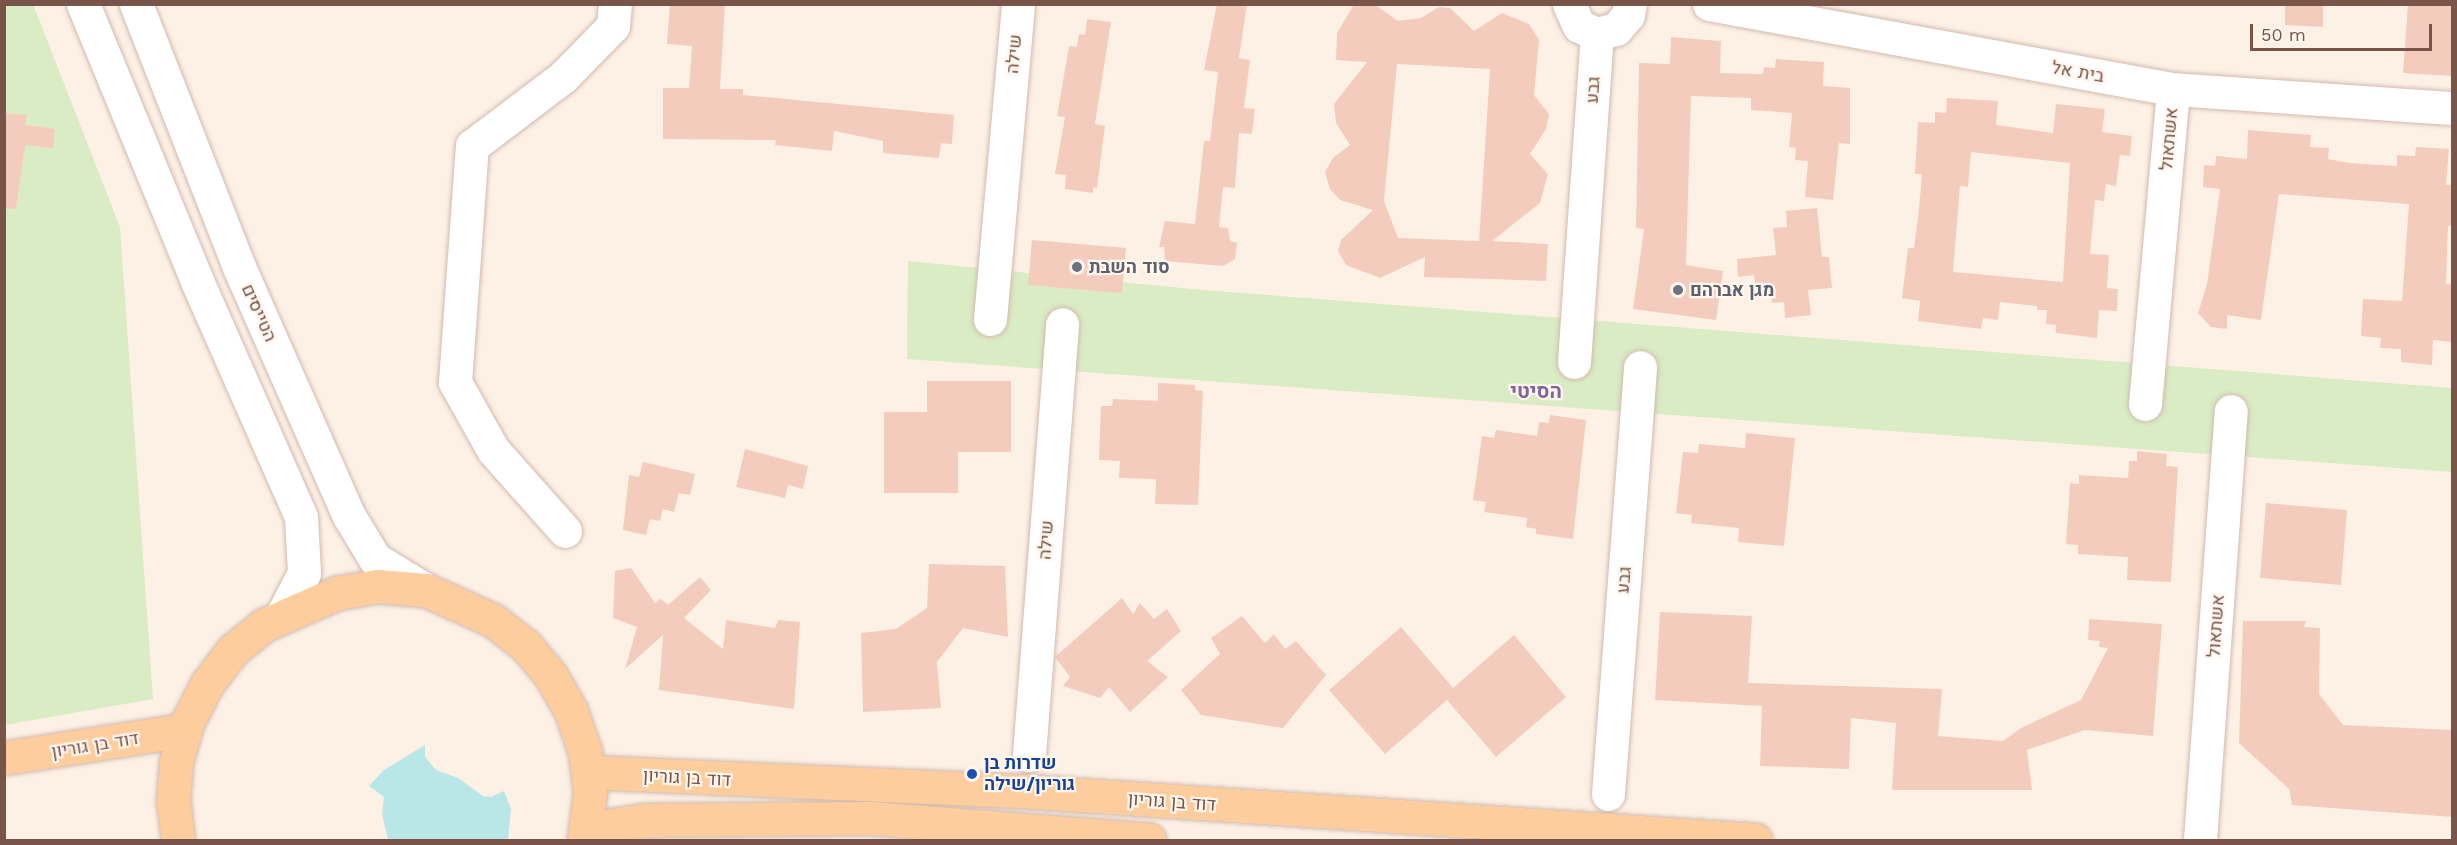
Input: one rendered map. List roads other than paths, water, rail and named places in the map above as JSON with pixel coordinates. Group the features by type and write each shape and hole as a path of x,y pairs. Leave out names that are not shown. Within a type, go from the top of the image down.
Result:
{"main road":[{"path":"178,840 173,802 176,762 184,730 207,684 234,650 264,625 337,593 377,586 426,590 494,621 526,646 551,676 572,711 588,772 585,835 646,820 872,818 1149,840"},
{"name":"דוד בן גוריון","path":"4,758 184,730"},
{"name":"דוד בן גוריון","path":"588,772 1022,792 1755,840"}],"street":[{"path":"83,4 197,281 301,518 304,573 281,617"},
{"name":"הטייסים","path":"136,4 239,267 349,516 375,559 426,590"},
{"path":"565,531 493,450 455,382 472,146 563,77 613,26 615,4"},
{"name":"שילה","path":"990,319 1018,4"},
{"path":"1569,4 1579,26 1597,34 1616,29 1634,5"},
{"name":"בית אל","path":"1708,4 2173,89 2452,108"},
{"name":"גבע","path":"1574,362 1597,34"},
{"name":"אשתאול","path":"2145,404 2173,89"},
{"name":"שילה","path":"1029,755 1062,324"},
{"name":"גבע","path":"1608,794 1640,367"},
{"name":"אשתאול","path":"2200,840 2232,411"}],"water":[{"path":"425,745 425,757 436,770 458,778 483,796 491,797 504,791 511,809 508,840 388,840 382,814 384,797 369,786 384,770"}],"place":[{"name":"סוד השבת","path":"1077,267"},
{"name":"מגן אברהם","path":"1678,290"},
{"name":"שדרות בן גוריון/שילה","path":"972,774"}],"district":[{"name":"הסיטי","path":"1536,391"}]}
